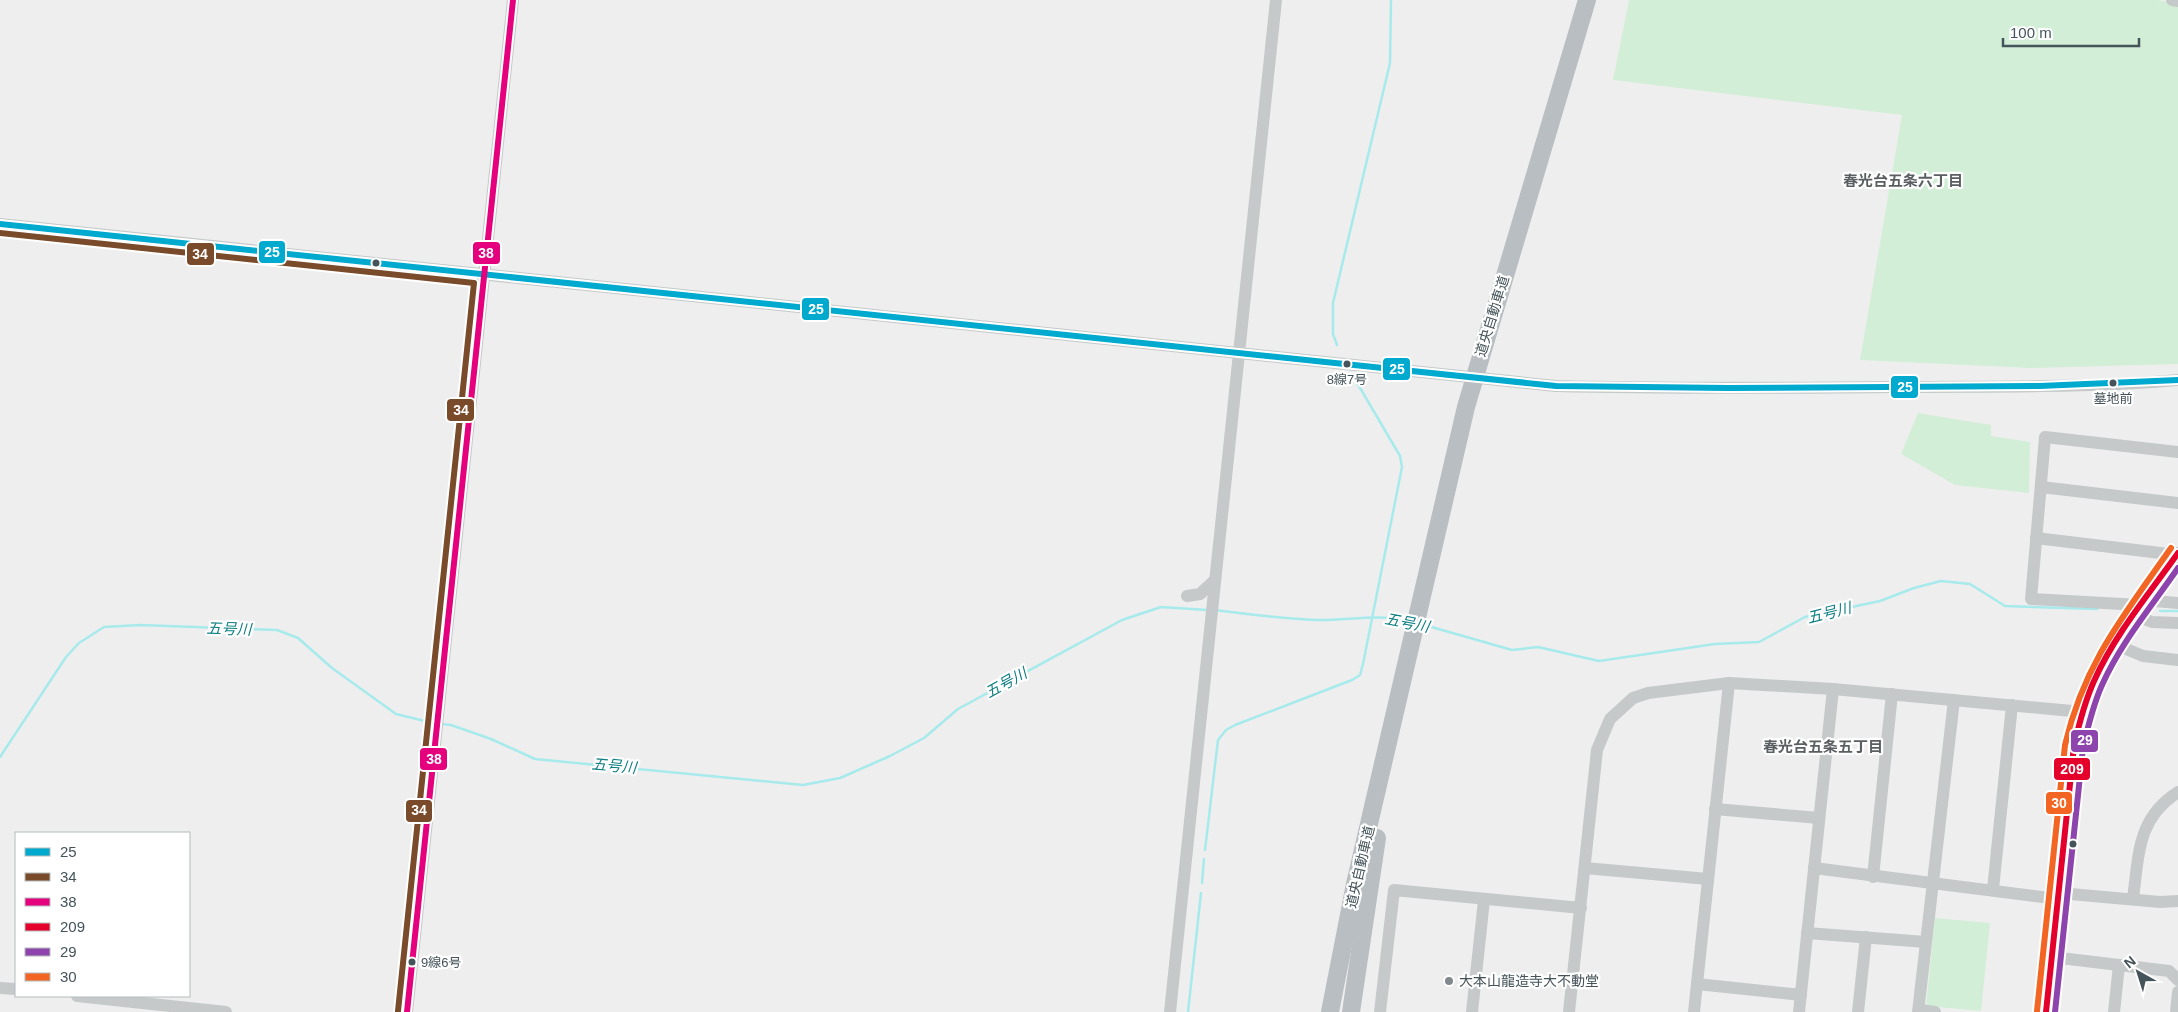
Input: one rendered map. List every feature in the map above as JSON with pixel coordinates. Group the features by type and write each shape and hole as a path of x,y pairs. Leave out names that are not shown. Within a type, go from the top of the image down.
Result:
{"highway":[{"name":"道央自動車道","path":"1330,1012 1355,884 1466,407 1587,0"},
{"name":"道央自動車道","path":"1351,1012 1393,724"}],"street":[{"path":"407,1012 514,0"},
{"path":"1170,1012 1276,0"},
{"path":"2172,0 2178,1"},
{"path":"0,224 1556,386 1641,388 2038,387 2178,380"},
{"path":"2178,452 2045,437 2031,599 2139,607 2178,603"},
{"path":"2041,488 2178,503"},
{"path":"2036,538 2177,554 2114,644 2098,674 2083,712 2074,746 2046,1012"},
{"path":"1187,596 1200,594 1216,580"},
{"path":"2139,607 2152,622 2178,623"},
{"path":"2114,644 2143,656 2178,660"},
{"path":"1569,1012 1597,750 1610,719 1622,706 1648,693 1728,683 1833,689 2083,712"},
{"path":"1694,1012 1728,683"},
{"path":"1799,1012 1833,689"},
{"path":"1873,876 1892,694"},
{"path":"1935,1012 1919,1011 1954,700"},
{"path":"1993,889 2012,705"},
{"path":"2133,898 2141,839 2157,809 2178,792"},
{"path":"1716,809 1819,818"},
{"path":"1585,868 1708,879"},
{"path":"1814,868 2059,896 2133,898 2160,902 2178,901"},
{"path":"1380,1012 1394,890 1581,908"},
{"path":"1472,1012 1484,900"},
{"path":"1807,933 1926,942"},
{"path":"1858,1012 1866,937"},
{"path":"2052,957 2169,971 2178,980"},
{"path":"2114,1012 2119,965"},
{"path":"1697,984 1801,995"},
{"path":"0,988 15,989"},
{"path":"2176,1012 2178,992"},
{"path":"86,997 226,1012"}],"green space":[{"path":"1629,0 2156,0 2178,3 2178,364 2031,368 1860,360 1902,115 1613,80"},
{"path":"1918,413 1991,425 1991,436 2030,442 2029,493 1955,485 1901,454"},
{"path":"1935,918 1990,923 1981,1011 1926,1006"}],"waterway":[{"path":"1337,345 1333,334 1333,303 1390,63 1391,0"},
{"path":"1205,850 1218,740 1226,730 1352,680 1360,675 1402,467 1400,456 1356,381"},
{"name":"五号川","path":"1421,624 1512,650 1538,647 1599,661 1715,644 1759,642 1805,617 1880,601 1914,588 1941,581 1970,584 2005,606 2097,609"},
{"name":"五号川","path":"441,724 451,725 491,739 535,759 803,785 840,778 890,756 924,738 958,709 1122,620 1161,607 1207,610"},
{"name":"五号川","path":"1215,610 1303,619 1328,620 1373,617 1408,621"},
{"name":"五号川","path":"2160,611 2178,611"},
{"name":"五号川","path":"0,757 66,657 79,643 104,627 140,625 277,630 298,638 332,668 396,714 433,723"},
{"path":"1202,883 1204,859"},
{"path":"1188,1012 1201,893"}],"transit line":[{"name":"38","path":"407,1012 513,0"},
{"name":"25","path":"0,224 1556,386 1728,388 2040,386 2178,380"},
{"name":"34","path":"0,233 474,283 398,1011"},
{"name":"30","path":"2037,1011 2065,745 2073,716 2094,664 2122,618 2171,548"},
{"name":"209","path":"2046,1012 2074,746 2082,713 2094,681 2112,647 2178,553"},
{"name":"29","path":"2055,1012 2083,748 2091,716 2102,685 2118,654 2178,568"}],"place":[{"name":"8線7号","path":"1347,364"},
{"name":"墓地前","path":"2113,383"},
{"name":"9線6号","path":"412,962"},
{"name":"大本山龍造寺大不動堂","path":"1449,981"}],"district":[{"name":"春光台五条六丁目","path":"1903,181"},
{"name":"春光台五条五丁目","path":"1823,747"}]}
